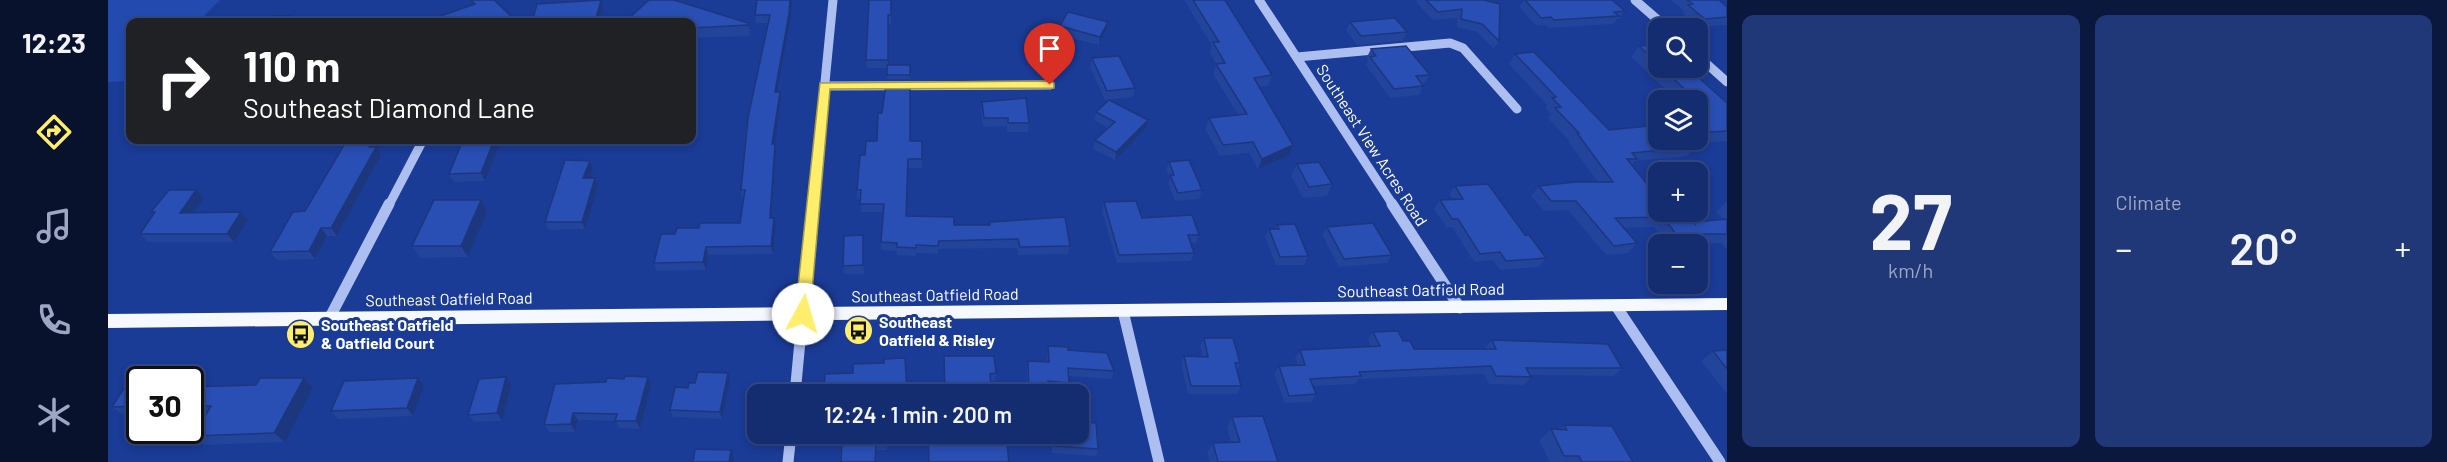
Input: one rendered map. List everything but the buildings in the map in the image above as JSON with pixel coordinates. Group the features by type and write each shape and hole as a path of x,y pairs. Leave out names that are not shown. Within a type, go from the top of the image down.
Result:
{"main road":[{"name":"Southeast Oatfield Road","path":"108,321 1727,304"}],"street":[{"path":"796,384 833,0"},
{"name":"Southeast View Acres Road","path":"1258,0 1460,308"},
{"path":"1635,0 1656,18"},
{"path":"1297,57 1450,43 1463,48 1517,109"},
{"path":"1708,65 1726,80"},
{"path":"825,86 1050,85"},
{"path":"329,319 421,144"},
{"path":"1616,306 1720,462"},
{"path":"1123,311 1159,462"},
{"path":"789,462 790,444"}],"shaded area":[{"path":"108,0 220,0 202,18 126,18 126,81 108,82"}],"place":[{"name":"Southeast Oatfield & Risley","path":"858,331"},
{"name":"Southeast Oatfield & Oatfield Court","path":"300,334"}],"route":[{"path":"803,314 825,86 1050,85"}]}
